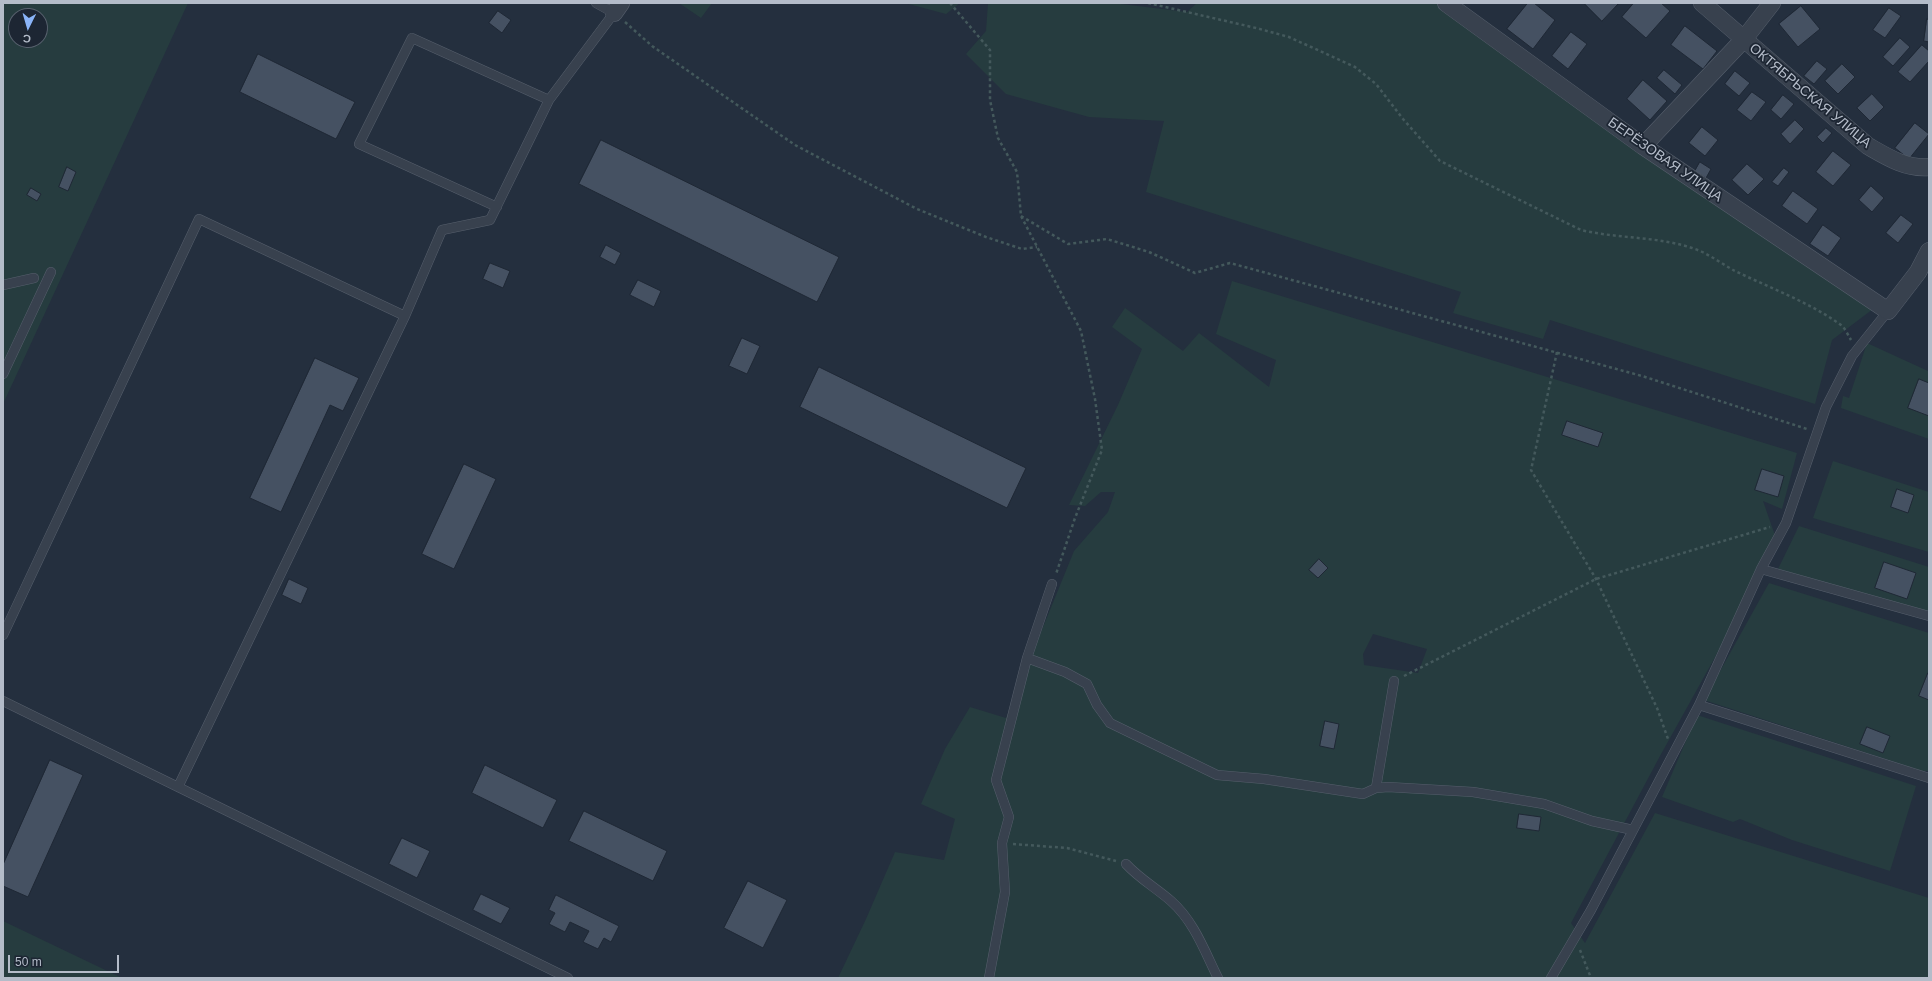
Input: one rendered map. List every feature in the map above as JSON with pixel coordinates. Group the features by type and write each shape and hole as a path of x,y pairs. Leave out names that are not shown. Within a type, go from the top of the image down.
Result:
{"street":[{"name":"БЕРЁЗОВАЯ УЛИЦА","path":"1446,3 1642,146 1888,310"},
{"name":"ОКТЯБРЬСКАЯ УЛИЦА","path":"1702,3 1868,146 1892,160 1917,168 1929,167"},
{"path":"1642,146 1744,39 1772,3"},
{"path":"1888,310 1918,272 1929,251"}],"lane":[{"path":"178,787 405,316 442,230 490,220 549,100 618,8 596,3"},
{"path":"497,207 359,144 412,38 549,100"},
{"path":"3,635 199,219 405,316"},
{"path":"3,374 51,272"},
{"path":"3,285 34,278"},
{"path":"1551,978 1591,910 1699,705 1761,569 1786,522 1826,407 1852,356 1888,310"},
{"path":"1761,569 1929,616"},
{"path":"989,978 1005,892 1002,843 1009,816 996,780 1027,658 1052,584"},
{"path":"1027,658 1065,672 1087,684 1097,705 1110,723 1217,775 1264,778 1363,794 1376,788 1388,787 1473,792 1544,804 1592,821 1633,830"},
{"path":"1376,788 1394,682"},
{"path":"3,701 568,978"},
{"path":"1699,705 1929,778"},
{"path":"1126,864 1137,876 1172,902 1196,932 1218,978"}],"path":[{"path":"950,3 990,50 990,100 998,138 1017,172 1021,216 1081,331 1095,399 1102,450 1075,518 1052,584"},
{"path":"1148,3 1289,37 1355,67 1376,84 1403,119 1440,161 1581,230 1604,236 1673,244 1696,249 1732,269 1806,305 1842,326 1852,340 1852,356"},
{"path":"618,8 652,46 795,145 918,209 986,237 1022,249 1037,247"},
{"path":"1021,216 1068,244 1108,239 1149,252 1195,273 1230,263 1642,376 1817,432"},
{"path":"1557,352 1531,470 1596,579 1657,708 1674,753"},
{"path":"1394,682 1596,579 1786,522"},
{"path":"1002,843 1067,848 1126,864"},
{"path":"1575,937 1591,978"}],"green space":[{"path":"3,3 188,3 3,404"},
{"path":"679,3 712,3 701,18"},
{"path":"905,3 960,3 946,14"},
{"path":"988,3 1113,3 1187,12 1197,3 1444,3 1877,306 1832,340 1815,404 1550,320 1543,339 1453,313 1461,292 1146,192 1164,121 1089,117 1006,94 966,54 986,31"},
{"path":"1232,281 1797,453 1782,509 1763,501 1778,544 1660,756 1571,923 1585,943 1655,813 1929,898 1929,978 838,978 895,852 944,860 955,819 921,804 945,749 970,707 1006,718 1074,551 1108,512 1115,492 1101,492 1085,506 1069,505 1118,405 1142,349 1112,327 1125,308 1183,351 1199,333 1269,387 1276,360 1216,334","holes":["1373,634 1427,649 1418,673 1364,665 1363,654"]},
{"path":"1867,343 1928,371 1929,354 1929,439 1841,408 1843,396 1849,398"},
{"path":"1833,461 1929,492 1929,552 1813,518"},
{"path":"1799,526 1929,567 1929,614 1778,569"},
{"path":"1769,583 1929,633 1929,771 1922,771 1704,700"},
{"path":"1697,715 1916,786 1890,871 1792,840 1740,819 1733,822 1662,797"},
{"path":"3,921 122,978 3,978"}],"building":[{"path":"1528,3 1534,3 1555,20 1533,49 1507,29"},
{"path":"1584,3 1617,3 1618,4 1602,21"},
{"path":"1634,3 1661,3 1670,11 1646,38 1622,17"},
{"path":"1801,6 1820,29 1798,47 1779,24"},
{"path":"1889,8 1901,16 1885,38 1873,30"},
{"path":"498,11 511,20 502,33 489,23"},
{"path":"1927,19 1929,20 1929,42 1924,41"},
{"path":"1685,26 1717,51 1703,69 1671,45"},
{"path":"1571,32 1587,44 1568,69 1552,56"},
{"path":"1900,38 1910,47 1893,66 1883,57"},
{"path":"1922,45 1929,51 1929,61 1910,82 1898,72"},
{"path":"258,54 355,102 336,139 240,92"},
{"path":"1817,61 1827,69 1814,84 1804,76"},
{"path":"1842,64 1855,77 1838,94 1825,81"},
{"path":"1664,70 1682,85 1675,94 1657,78"},
{"path":"1735,71 1750,83 1739,96 1725,84"},
{"path":"1643,80 1667,101 1650,120 1627,99"},
{"path":"1752,92 1766,102 1751,121 1737,110"},
{"path":"1872,94 1884,107 1870,121 1857,108"},
{"path":"1783,95 1794,104 1781,119 1771,110"},
{"path":"1795,120 1804,129 1790,144 1781,134"},
{"path":"1915,123 1929,134 1909,159 1895,148"},
{"path":"1702,127 1718,140 1705,156 1689,143"},
{"path":"1826,128 1832,133 1823,143 1817,137"},
{"path":"601,140 839,257 817,302 579,184"},
{"path":"1833,151 1851,165 1833,186 1816,172"},
{"path":"1700,162 1711,169 1706,178 1695,171"},
{"path":"1747,164 1764,179 1748,195 1732,180"},
{"path":"67,167 76,172 68,191 59,187"},
{"path":"1784,168 1789,172 1778,186 1772,182"},
{"path":"1871,186 1884,198 1872,212 1859,200"},
{"path":"31,188 41,194 37,201 27,195"},
{"path":"1793,191 1818,209 1807,224 1782,206"},
{"path":"1901,215 1913,224 1898,243 1886,233"},
{"path":"1823,225 1841,238 1828,256 1810,244"},
{"path":"606,245 621,253 615,265 600,257"},
{"path":"490,263 510,271 503,288 483,279"},
{"path":"638,280 661,291 654,307 630,295"},
{"path":"742,338 760,346 747,374 729,366"},
{"path":"315,358 359,378 343,411 330,405 281,512 250,498"},
{"path":"819,367 1026,468 1007,508 800,407"},
{"path":"1919,379 1929,383 1929,416 1908,408"},
{"path":"1567,421 1603,433 1598,447 1562,435"},
{"path":"464,464 496,479 454,569 422,554"},
{"path":"1762,469 1784,476 1778,497 1755,490"},
{"path":"1897,489 1914,495 1908,513 1891,507"},
{"path":"1319,559 1328,568 1318,578 1309,570"},
{"path":"1884,562 1916,573 1907,599 1875,588"},
{"path":"289,579 308,588 301,604 282,595"},
{"path":"1929,673 1929,700 1919,696"},
{"path":"1325,721 1339,724 1334,749 1320,746"},
{"path":"1867,727 1890,736 1883,753 1860,744"},
{"path":"50,760 83,775 28,897 3,886 3,865"},
{"path":"485,765 557,800 543,828 472,793"},
{"path":"584,811 667,851 653,881 569,841"},
{"path":"1519,814 1541,817 1539,831 1517,828"},
{"path":"402,838 430,851 417,878 389,864"},
{"path":"748,881 787,900 763,948 724,928"},
{"path":"481,894 510,908 501,924 473,910"},
{"path":"556,895 619,926 611,942 604,938 598,949 583,942 589,931 570,922 565,932 549,924 555,913 549,910"}]}
